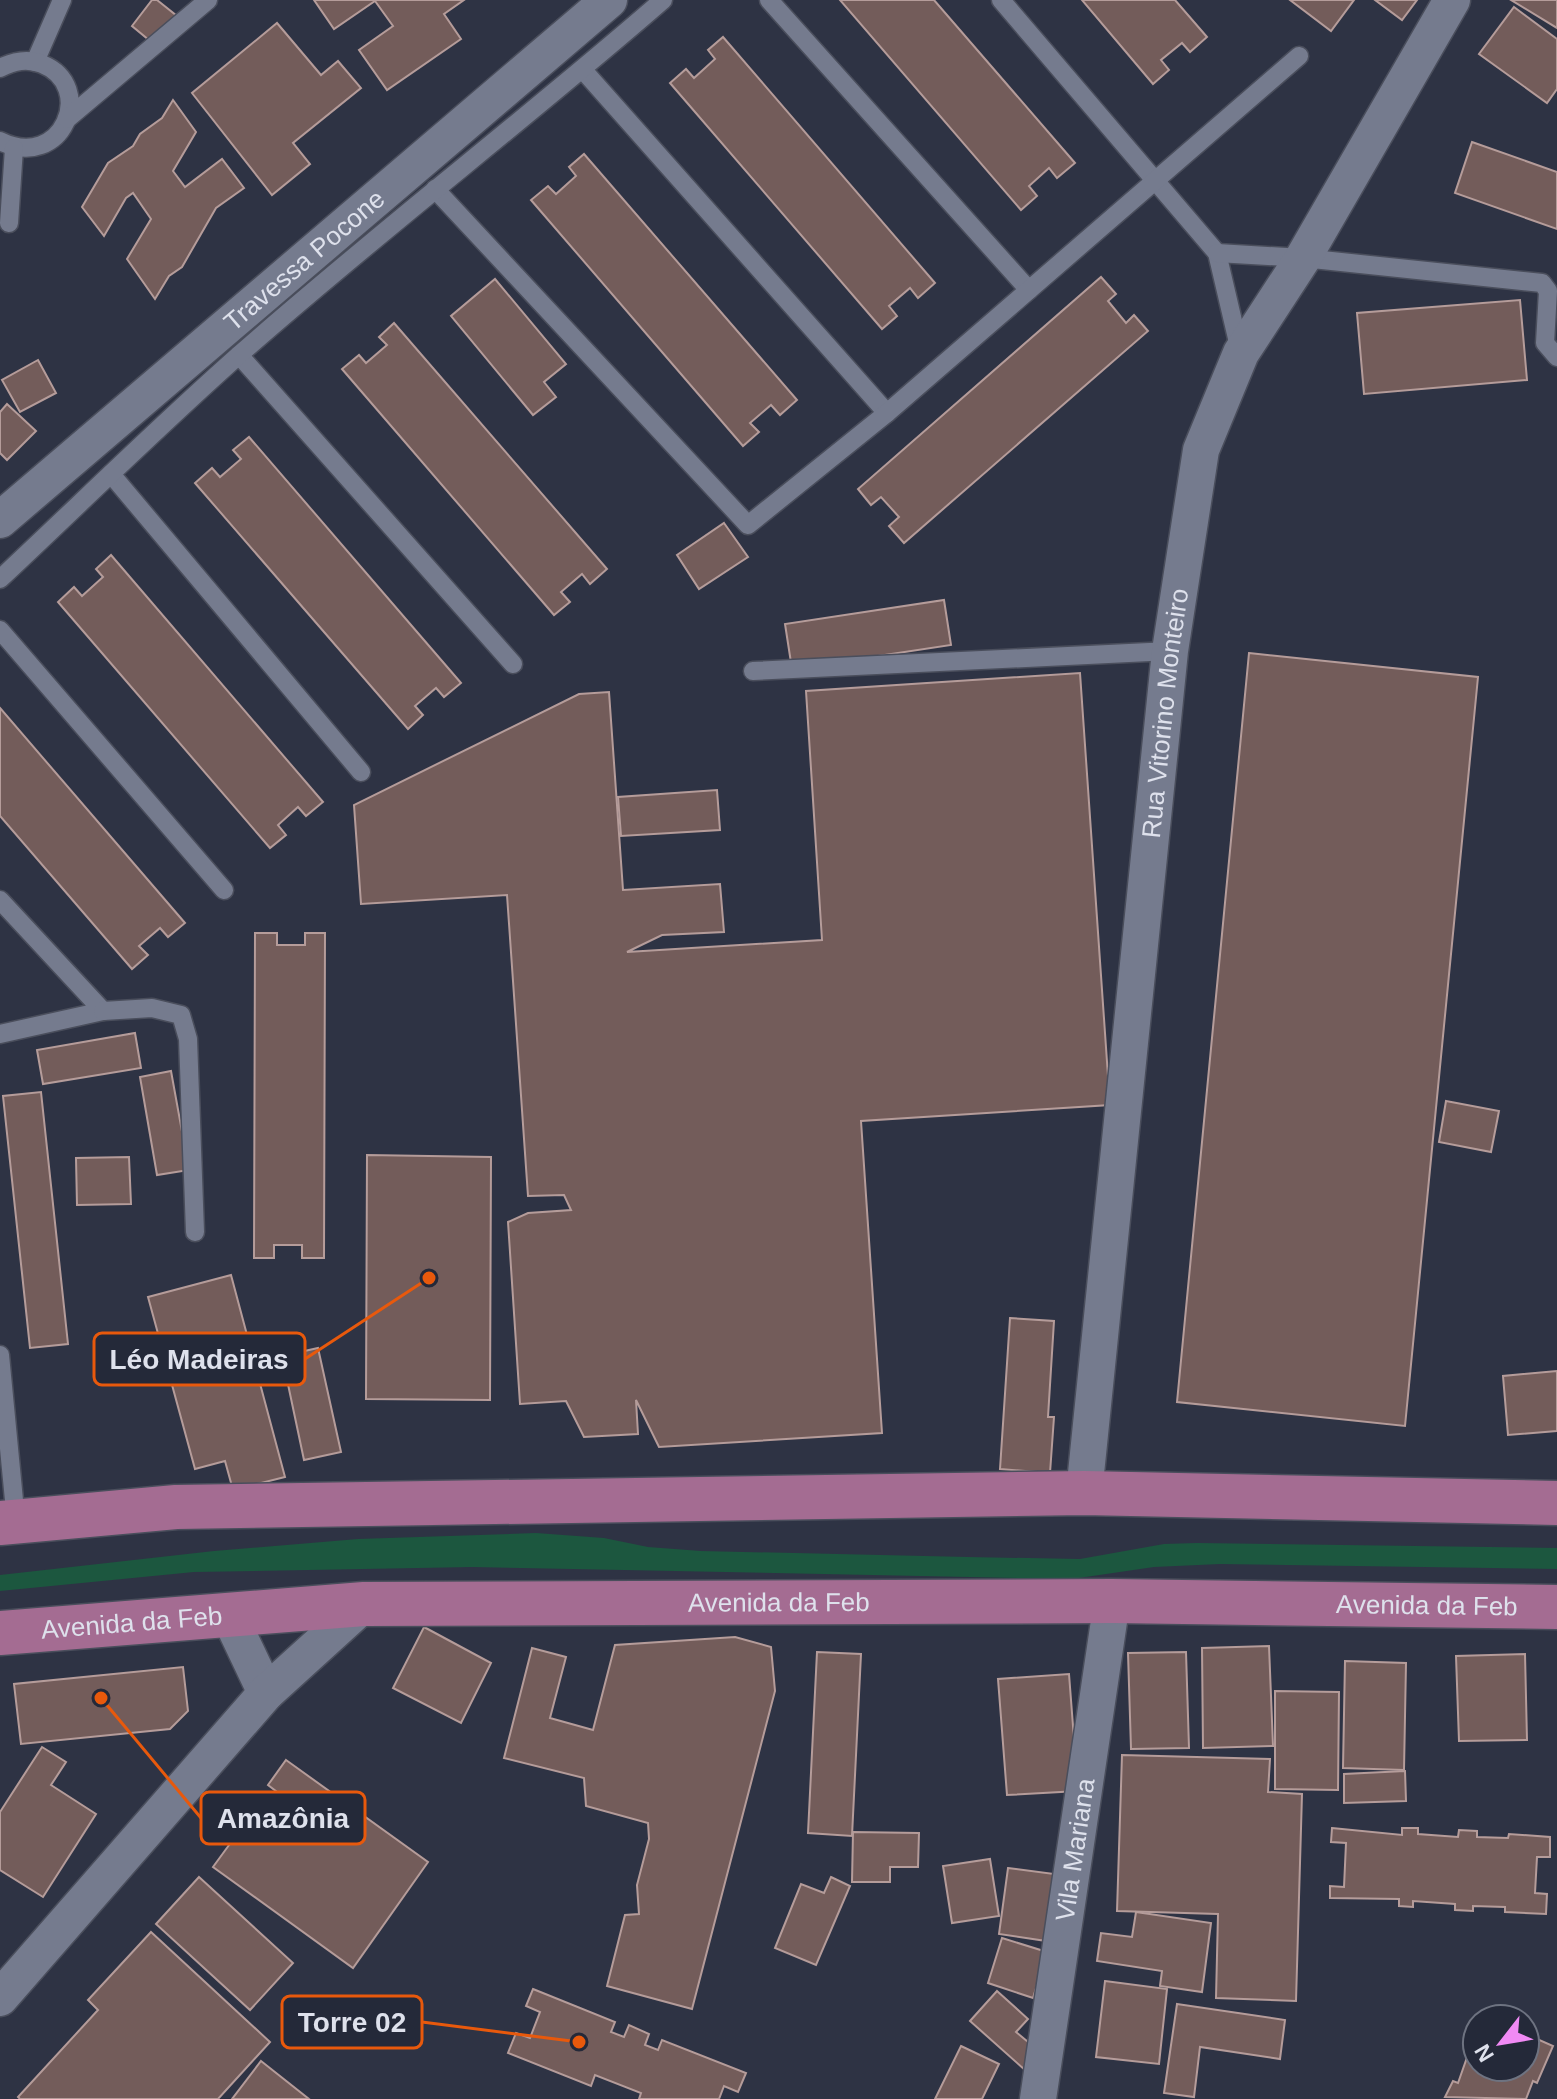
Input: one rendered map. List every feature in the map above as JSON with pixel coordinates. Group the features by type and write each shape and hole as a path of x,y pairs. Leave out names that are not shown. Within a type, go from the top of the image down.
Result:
{"main road":[{"path":"8,1522 176,1507 1084,1493 1557,1503"},
{"name":"Avenida da Feb","path":"0,1633 364,1604 1112,1601 1557,1607"}],"street":[{"name":"Travessa Pocone","path":"0,520 609,0"},
{"name":"Rua Vitorino Monteiro","path":"1084,1493 1170,651 1201,450 1241,353 1303,258 1452,0"},
{"name":"Vila Mariana","path":"1038,2099 1112,1601"},
{"path":"0,1998 266,1693 364,1604"},
{"path":"228,1613 266,1693"}],"lane":[{"path":"35,62 62,0"},
{"path":"9,223 7,145 27,150 52,141 67,119 208,0"},
{"path":"0,579 239,355 663,0"},
{"path":"769,0 1029,290"},
{"path":"1001,0 1217,253 1241,353"},
{"path":"435,189 748,525 887,413 1299,56"},
{"path":"0,68 22,60 49,67 60,77 67,90 70,105 67,119"},
{"path":"583,70 887,413"},
{"path":"1217,253 1303,258 1542,283 1548,291 1545,343 1557,357"},
{"path":"239,355 513,664"},
{"path":"111,474 361,772"},
{"path":"0,630 224,890"},
{"path":"753,671 1170,651"},
{"path":"0,900 103,1011"},
{"path":"0,1034 103,1011 152,1008 181,1015 188,1039 195,1232"},
{"path":"0,1355 8,1522"}],"green space":[{"path":"536,1533 604,1538 648,1547 701,1551 1080,1559 1164,1544 1197,1543 1557,1548 1557,1569 1220,1564 1154,1567 1072,1579 472,1567 194,1572 0,1591 0,1575 214,1551 358,1539"}],"building":[{"path":"152,0 157,0 177,16 155,45 132,26"},
{"path":"314,0 464,0 444,14 461,39 387,90 359,50 393,26 375,1 334,29"},
{"path":"840,0 934,0 1075,163 1057,178 1049,168 1029,186 1037,196 1021,210"},
{"path":"1082,0 1175,0 1207,37 1190,52 1182,43 1161,60 1169,70 1153,84"},
{"path":"1290,0 1354,0 1331,31"},
{"path":"1375,0 1417,0 1402,20"},
{"path":"1511,0 1557,0 1557,28"},
{"path":"1514,7 1557,39 1557,89 1547,103 1479,54"},
{"path":"277,23 321,75 338,61 361,88 293,143 310,164 272,195 192,93"},
{"path":"723,37 935,283 918,298 910,288 889,306 897,316 882,329 670,83 686,69 694,78 715,59 708,50"},
{"path":"173,100 196,132 173,171 185,187 222,159 244,188 216,208 182,267 169,276 155,299 127,259 151,219 133,193 126,198 104,236 82,207 108,163 133,146 140,134 162,118"},
{"path":"1472,142 1557,172 1557,229 1455,193"},
{"path":"584,154 797,400 780,415 771,405 750,423 759,432 743,446 531,200 548,186 556,194 576,176 569,167"},
{"path":"1101,277 1116,294 1108,301 1126,323 1134,315 1148,331 904,543 889,526 899,517 881,497 871,505 858,489"},
{"path":"495,279 566,364 544,382 556,397 533,415 451,316"},
{"path":"1520,300 1527,380 1364,394 1357,313"},
{"path":"394,323 607,569 590,584 582,574 561,592 570,602 554,615 342,369 359,355 366,363 387,345 379,337"},
{"path":"38,360 56,393 20,412 2,380"},
{"path":"7,404 36,431 7,460 0,453 0,412"},
{"path":"249,437 461,683 444,697 436,688 415,706 423,715 408,729 195,483 212,468 220,477 241,459 233,450"},
{"path":"724,523 748,557 699,589 677,555"},
{"path":"111,555 323,802 306,816 298,807 278,825 286,835 270,848 58,602 74,587 82,596 103,577 96,569"},
{"path":"944,600 951,645 792,669 785,624"},
{"path":"1249,653 1478,677 1405,1426 1177,1402"},
{"path":"1080,673 1110,1105 861,1121 882,1433 659,1447 636,1400 638,1434 584,1437 566,1401 520,1404 508,1222 528,1213 571,1210 564,1195 528,1196 507,895 361,904 354,805 579,694 609,692 623,890 720,884 724,932 662,935 627,952 822,940 806,691"},
{"path":"0,708 185,923 168,937 160,928 139,946 148,955 132,969 0,816"},
{"path":"717,790 720,830 621,836 618,797"},
{"path":"255,933 277,933 277,945 305,945 305,933 325,933 324,1258 302,1258 302,1245 274,1245 274,1258 254,1258"},
{"path":"135,1033 141,1068 43,1084 37,1050"},
{"path":"171,1071 189,1170 157,1175 140,1077"},
{"path":"41,1092 68,1344 30,1348 3,1096"},
{"path":"1446,1101 1499,1111 1491,1152 1439,1142"},
{"path":"367,1155 491,1157 490,1400 366,1399"},
{"path":"129,1157 131,1204 77,1205 76,1158"},
{"path":"231,1275 285,1477 233,1490 225,1461 195,1469 148,1297"},
{"path":"1010,1318 1054,1321 1048,1417 1054,1417 1050,1473 1000,1469"},
{"path":"318,1348 341,1452 304,1460 282,1356"},
{"path":"1557,1371 1557,1431 1508,1435 1503,1376"},
{"path":"424,1627 491,1663 461,1723 393,1688"},
{"path":"735,1637 771,1647 775,1691 692,2009 607,1986 625,1915 639,1914 637,1885 649,1839 648,1823 586,1806 584,1778 504,1758 532,1648 566,1657 550,1718 593,1730 615,1645"},
{"path":"1269,1646 1273,1746 1203,1748 1202,1648"},
{"path":"817,1652 861,1654 852,1836 808,1833"},
{"path":"1186,1652 1189,1748 1131,1749 1128,1653"},
{"path":"1525,1654 1527,1740 1459,1741 1456,1656"},
{"path":"1345,1661 1406,1663 1404,1770 1343,1768"},
{"path":"183,1667 188,1711 170,1729 21,1744 14,1684"},
{"path":"1069,1674 1078,1791 1007,1795 998,1679"},
{"path":"1275,1691 1339,1692 1338,1790 1275,1789"},
{"path":"42,1747 66,1762 51,1785 96,1814 43,1897 0,1870 0,1812"},
{"path":"1122,1755 1270,1759 1268,1792 1302,1794 1296,2001 1216,1998 1218,1914 1117,1911"},
{"path":"286,1760 428,1862 353,1968 213,1867 240,1830 255,1840 285,1798 268,1785"},
{"path":"1405,1771 1406,1801 1344,1803 1344,1774"},
{"path":"1332,1828 1402,1835 1402,1828 1418,1828 1418,1834 1458,1837 1459,1830 1477,1831 1477,1837 1508,1838 1509,1834 1550,1837 1550,1857 1537,1857 1535,1893 1547,1894 1546,1914 1505,1912 1505,1907 1473,1906 1473,1911 1455,1910 1455,1904 1413,1901 1413,1907 1399,1906 1399,1899 1330,1898 1330,1886 1344,1887 1346,1843 1331,1842"},
{"path":"853,1832 919,1833 918,1867 890,1867 890,1882 852,1882"},
{"path":"990,1859 999,1916 952,1923 943,1866"},
{"path":"1008,1868 1062,1875 1053,1942 999,1934"},
{"path":"199,1877 293,1963 250,2010 156,1924"},
{"path":"831,1877 850,1886 816,1965 775,1948 801,1884 824,1893"},
{"path":"1136,1912 1211,1923 1202,1992 1160,1986 1162,1971 1097,1961 1101,1933 1132,1937"},
{"path":"151,1932 270,2042 218,2099 20,2099 18,2097 98,2010 88,2000"},
{"path":"1002,1938 1047,1952 1033,1998 988,1983"},
{"path":"1105,1981 1167,1989 1159,2064 1096,2057"},
{"path":"533,1989 615,2022 611,2032 624,2037 629,2025 649,2034 645,2045 658,2050 662,2040 746,2073 738,2092 724,2086 719,2099 639,2099 641,2093 595,2075 591,2086 508,2053 516,2033 530,2038 540,2012 526,2006"},
{"path":"997,1991 1028,2019 1016,2032 1040,2052 1025,2070 970,2021"},
{"path":"1177,2004 1285,2020 1280,2059 1200,2047 1194,2097 1164,2093"},
{"path":"1541,2041 1553,2046 1541,2074"},
{"path":"961,2046 999,2064 982,2099 935,2099"},
{"path":"261,2061 309,2099 232,2099"},
{"path":"1461,2074 1461,2083 1532,2083 1526,2099 1445,2097 1453,2081 1458,2083"}],"place":[{"name":"Léo Madeiras","path":"429,1278"},
{"name":"Amazônia","path":"101,1698"},
{"name":"Torre 02","path":"579,2042"}]}
